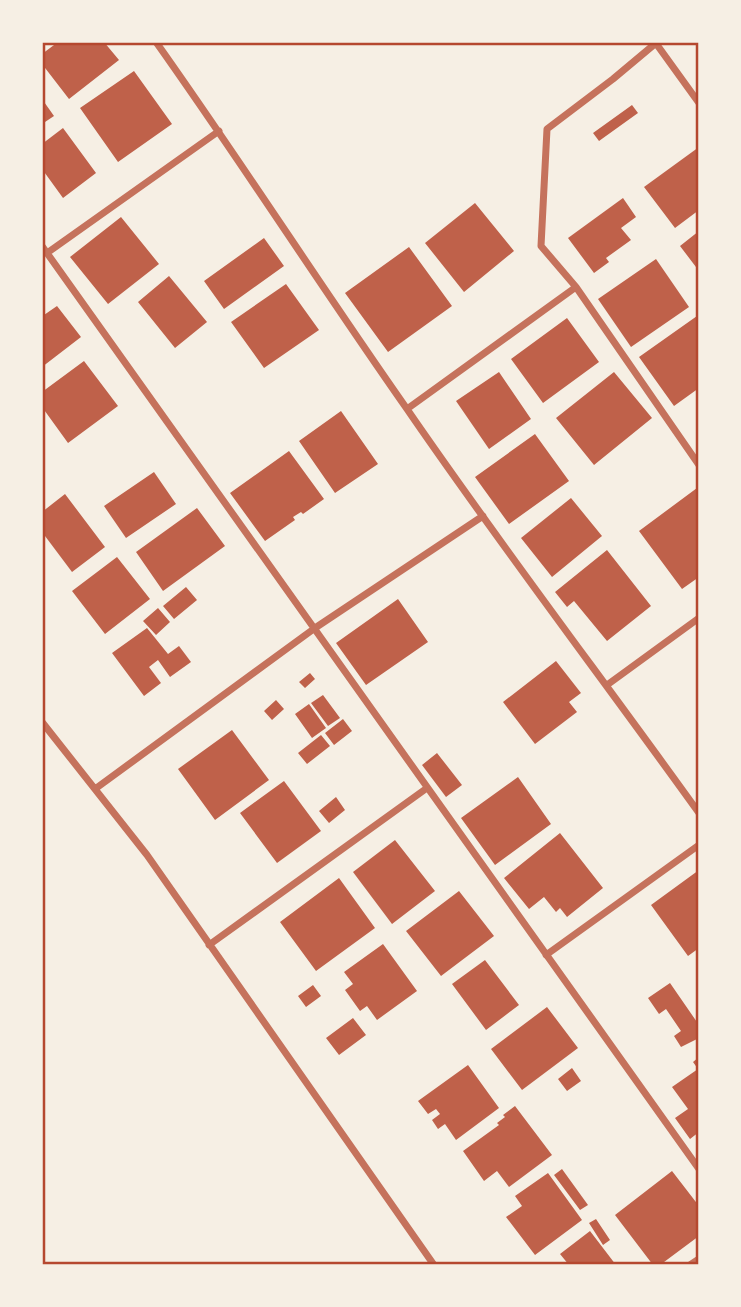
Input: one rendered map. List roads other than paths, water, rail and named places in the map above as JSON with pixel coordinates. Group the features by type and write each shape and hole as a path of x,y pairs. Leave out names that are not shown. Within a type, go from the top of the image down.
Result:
{"street":[{"path":"156,42 407,409 699,813"},
{"path":"699,103 656,42 547,128 541,246 576,287 699,466"},
{"path":"219,131 44,249 699,1169"},
{"path":"407,409 576,287"},
{"path":"95,789 315,628 483,516"},
{"path":"607,685 699,618"},
{"path":"42,722 147,855 434,1265"},
{"path":"209,945 427,788"},
{"path":"546,955 699,845"},
{"path":"690,1265 699,1259"}]}
